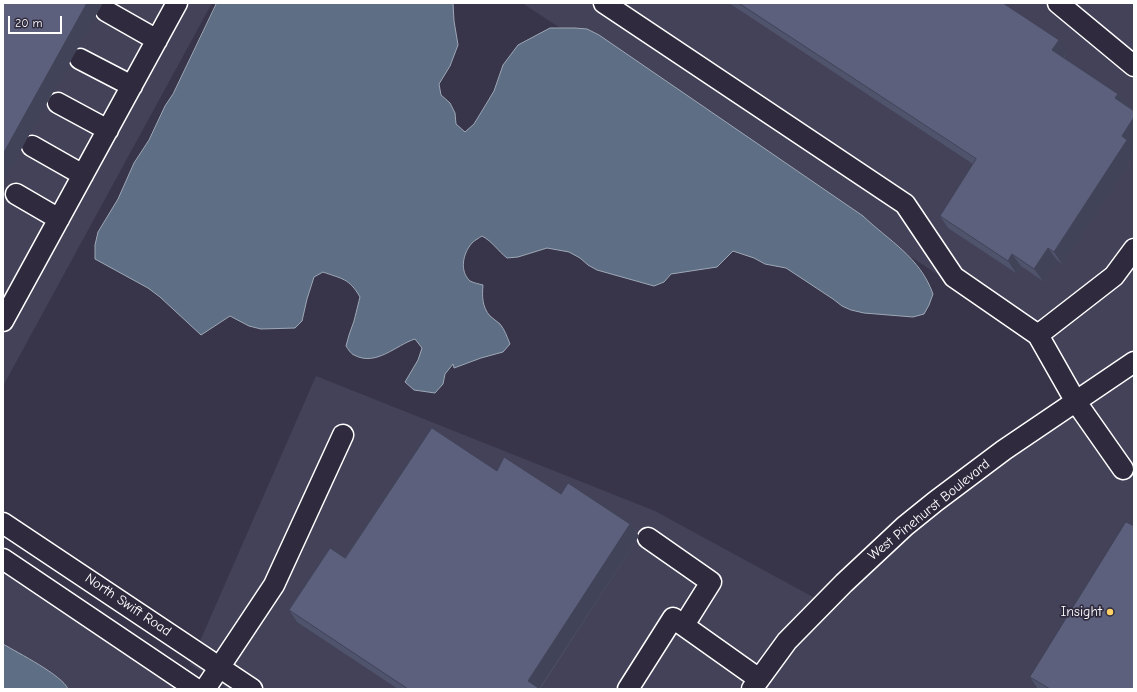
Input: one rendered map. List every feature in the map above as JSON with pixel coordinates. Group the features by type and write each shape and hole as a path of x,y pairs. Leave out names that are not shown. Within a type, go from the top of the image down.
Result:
{"street":[{"path":"3,321 177,3"},
{"path":"604,3 906,204 954,277 1038,335 1076,402 1124,469"},
{"path":"1058,3 1134,66"},
{"path":"106,11 157,40"},
{"path":"80,59 132,86"},
{"path":"58,103 108,130"},
{"path":"32,146 83,175"},
{"path":"16,194 59,219"},
{"path":"1038,335 1114,276 1134,249"},
{"name":"West Pinehurst Boulevard","path":"755,684 787,641 860,567 905,526 1004,450 1134,362"},
{"path":"205,689 274,585 343,435"},
{"name":"North Swift Road","path":"3,522 220,666 252,689"},
{"path":"648,538 711,582 684,625"},
{"path":"3,559 196,689"},
{"path":"628,689 674,618 755,684"}],"shaded area":[{"path":"3,3 212,3 3,386"},
{"path":"217,3 453,3 458,45 450,66 439,84 441,95 450,103 455,113 456,124 465,132 474,124 494,91 503,65 518,45 550,28 587,29 599,35 863,216 903,250 920,270 933,294 929,305 924,314 913,317 864,313 851,310 842,306 786,268 765,264 754,258 733,251 717,267 671,274 664,282 654,286 597,270 569,252 547,248 518,257 507,258 482,236 472,243 466,252 463,267 464,272 470,281 483,285 485,309 490,316 502,326 510,344 503,352 454,368 453,364 445,374 443,384 435,393 414,390 405,382 418,360 422,348 415,339 378,357 362,358 351,353 346,346 360,297 352,286 344,280 323,272 314,277 302,321 295,328 261,329 249,326 230,316 201,335 160,297 148,288 95,259 95,245 98,232 118,199 134,163 149,140 165,106 173,94"},
{"path":"522,3 1134,3 1134,689 760,689 797,641 906,531 1075,409 1035,338"},
{"path":"316,376 655,511 824,603 744,689 228,689 190,664"},
{"path":"3,561 199,689 3,689"},
{"path":"3,644 49,671 64,683 68,689 3,689"}],"building":[{"path":"3,3 87,3 3,154"},
{"path":"739,3 1003,3 1059,40 1052,50 1118,94 1115,98 1134,111 1134,117 1122,136 1127,140 1054,252 1048,248 1034,269 1012,254 1008,261 940,216 976,159"},
{"path":"432,428 497,471 504,457 561,494 568,483 630,524 528,681 540,689 408,689 289,610 330,548 345,558"},
{"name":"Insight","path":"1126,522 1134,526 1134,689 1050,689 1030,677"}],"place":[{"name":"Insight","path":"1110,612"}]}
